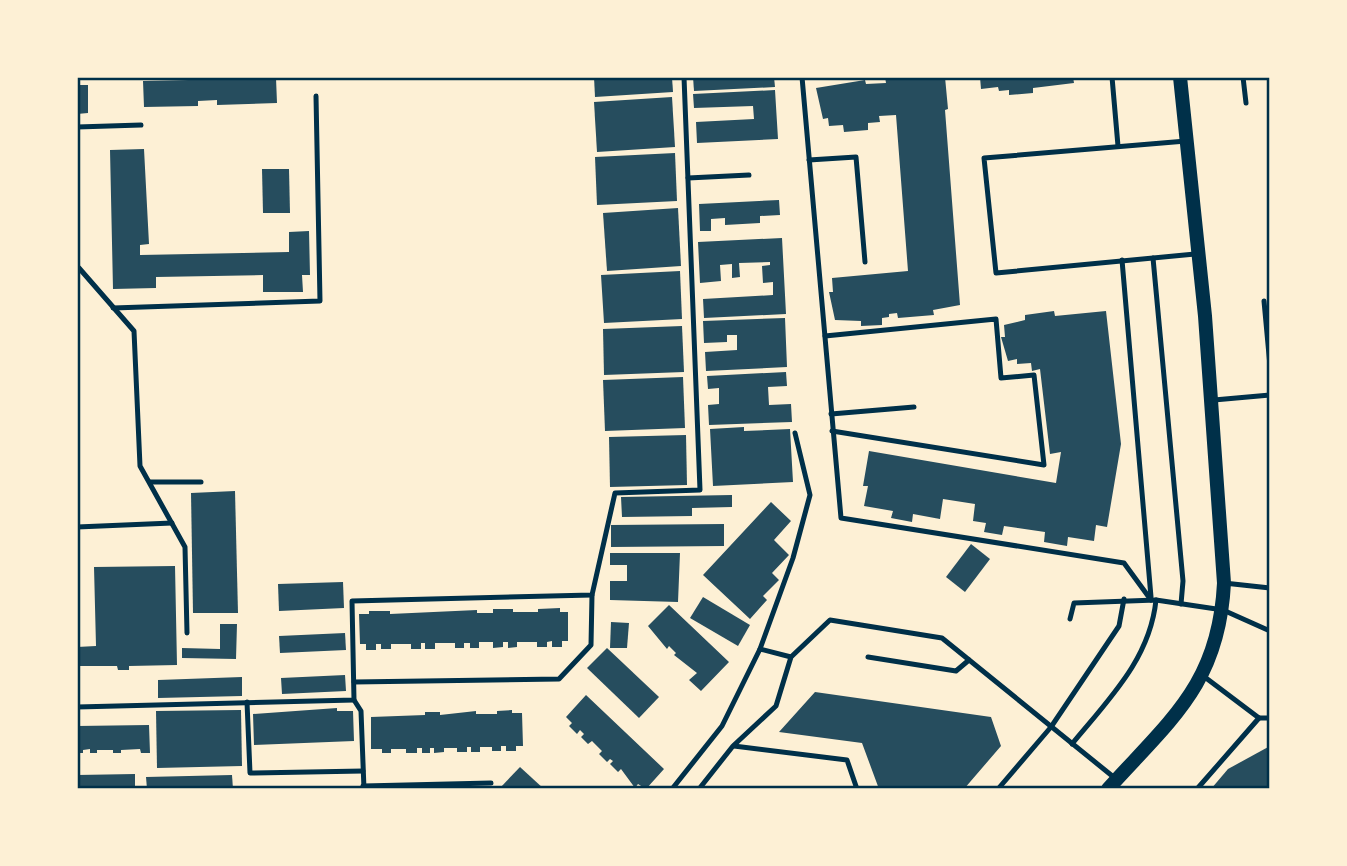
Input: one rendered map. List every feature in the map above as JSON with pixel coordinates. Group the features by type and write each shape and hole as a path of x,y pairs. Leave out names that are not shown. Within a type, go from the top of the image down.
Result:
{"main road":[{"path":"1112,784 1192,695 1211,657 1223,610 1224,583 1211,400 1180,77"}],"lane":[{"path":"354,682 559,679 591,645 592,595 615,493 700,490 684,77"},
{"path":"802,77 841,518 1124,563 1153,600"},
{"path":"1112,77 1118,146"},
{"path":"1243,77 1246,103"},
{"path":"114,308 320,301 316,96"},
{"path":"77,127 141,125"},
{"path":"1186,141 984,158 996,273 1199,253"},
{"path":"809,160 856,157 865,262"},
{"path":"688,178 749,176"},
{"path":"77,177 78,269 134,331 141,466 185,547 187,633"},
{"path":"1153,258 1183,581 1181,604"},
{"path":"1072,744 1132,671 1153,625 1153,600 1122,260"},
{"path":"1264,301 1270,366"},
{"path":"825,336 996,319 1001,378 1034,375 1044,465 832,431"},
{"path":"1211,400 1270,395"},
{"path":"831,414 914,407"},
{"path":"672,789 722,726 760,649 793,558 810,495 795,433"},
{"path":"149,482 201,482"},
{"path":"77,527 172,523"},
{"path":"1224,583 1270,588"},
{"path":"491,783 364,787 361,711 354,700 352,601 592,595"},
{"path":"998,789 1051,727 1119,626 1124,599"},
{"path":"1070,619 1074,603 1153,600 1223,610 1270,631"},
{"path":"699,789 733,746 776,706 791,657 830,620 942,638 1072,744 1112,784"},
{"path":"77,622 77,629"},
{"path":"760,649 791,657"},
{"path":"869,657 956,671 969,660"},
{"path":"1202,675 1259,718 1270,718"},
{"path":"77,707 354,700"},
{"path":"247,702 250,773 363,771"},
{"path":"1197,789 1259,718"},
{"path":"733,746 847,761 857,789"}],"building":[{"path":"594,77 672,77 673,92 595,97"},
{"path":"693,77 774,77 775,87 694,91"},
{"path":"885,77 945,77 948,109 945,110 960,305 933,310 934,315 898,318 897,313 889,314 889,317 882,318 882,325 861,326 861,321 835,320 829,292 833,292 832,278 908,271 896,115 879,116 880,122 868,123 868,130 844,132 843,125 829,126 828,118 823,119 816,88 865,80 866,84 886,83"},
{"path":"980,77 1073,77 1074,83 1033,88 1033,93 1009,95 1009,90 999,91 998,87 981,89"},
{"path":"276,78 277,103 217,105 217,100 198,101 198,106 144,107 143,81"},
{"path":"77,85 88,85 88,113 77,114"},
{"path":"775,90 778,139 697,143 696,122 754,119 753,106 694,108 693,94"},
{"path":"672,97 675,147 597,152 594,102"},
{"path":"144,149 149,244 140,245 140,255 289,252 289,232 309,231 310,275 302,275 303,292 263,292 263,275 156,277 156,288 113,289 110,150"},
{"path":"675,153 677,201 597,205 595,157"},
{"path":"262,169 289,169 290,213 263,213"},
{"path":"779,200 780,215 760,216 760,223 725,225 725,218 711,219 711,231 700,231 699,204"},
{"path":"678,208 681,266 607,271 603,213"},
{"path":"782,238 786,314 704,318 703,299 773,295 773,282 763,283 762,266 770,265 770,262 739,263 740,277 732,278 732,264 720,265 721,281 700,283 698,242"},
{"path":"680,271 682,319 604,323 601,275"},
{"path":"1054,311 1055,316 1106,311 1121,444 1107,527 1096,525 1094,541 1068,537 1067,546 1044,542 1045,532 1004,526 1002,535 984,532 986,523 973,521 975,504 943,499 940,519 913,514 912,522 891,518 893,511 864,506 868,486 863,486 869,451 1056,483 1061,452 1050,454 1040,369 1032,371 1031,363 1017,364 1017,359 1008,361 1001,337 1005,337 1004,325 1025,320 1025,315"},
{"path":"785,318 787,367 706,371 705,352 737,350 737,335 727,335 727,342 704,343 703,321"},
{"path":"682,326 684,372 604,375 603,329"},
{"path":"786,372 787,386 768,387 769,405 791,404 792,422 709,425 708,405 719,404 719,388 708,389 707,376"},
{"path":"683,377 685,428 605,431 603,380"},
{"path":"744,427 744,431 790,429 793,482 713,486 710,429"},
{"path":"686,435 687,485 610,487 609,437"},
{"path":"235,491 238,613 193,613 191,493"},
{"path":"732,495 732,507 692,508 692,516 622,517 621,497"},
{"path":"771,502 791,521 774,540 789,555 772,573 779,580 763,596 767,600 750,619 703,575"},
{"path":"724,524 724,546 611,547 611,525"},
{"path":"971,544 990,559 965,592 946,577"},
{"path":"610,553 680,553 678,602 610,600 610,581 627,581 627,565 610,565"},
{"path":"175,566 177,665 129,666 129,670 118,670 117,666 77,666 77,647 96,646 94,567"},
{"path":"343,582 344,608 279,611 278,584"},
{"path":"703,597 750,625 738,646 690,618"},
{"path":"669,605 729,662 701,691 689,680 697,673 674,655 676,653 669,646 667,649 648,626"},
{"path":"560,608 560,612 568,612 568,641 562,641 562,647 552,647 552,641 547,642 547,647 537,647 537,642 517,642 517,647 508,648 508,642 503,642 503,647 493,648 493,642 479,642 479,648 470,648 470,643 464,643 464,648 455,648 455,643 435,643 435,649 425,649 425,643 421,643 421,649 411,649 411,644 391,644 391,649 381,649 381,644 376,644 376,650 366,650 366,644 360,644 359,614 369,614 369,611 390,611 390,614 477,610 477,613 493,613 493,609 538,612 538,609"},
{"path":"611,622 629,623 627,648 610,648"},
{"path":"220,624 237,624 236,659 182,658 182,648 220,649"},
{"path":"345,633 346,650 280,653 279,636"},
{"path":"607,648 659,697 639,718 587,668"},
{"path":"345,675 346,691 282,694 281,678"},
{"path":"242,677 242,696 158,698 158,680"},
{"path":"815,692 991,717 1001,746 964,789 879,789 862,743 779,732"},
{"path":"586,695 664,769 646,789 638,784 635,788 621,769 618,772 610,764 613,761 610,759 607,762 599,754 602,751 592,741 588,744 581,737 584,734 580,730 577,734 569,726 572,723 566,717"},
{"path":"337,708 337,711 353,711 354,741 254,745 253,714"},
{"path":"241,710 242,766 157,768 156,711"},
{"path":"512,710 512,713 522,713 523,746 516,746 516,751 506,751 506,746 501,746 501,751 492,751 492,747 480,747 480,752 471,752 471,747 467,747 467,752 457,752 457,748 444,748 444,752 434,753 434,748 430,748 430,753 422,753 422,748 417,748 417,753 406,753 406,749 391,749 391,753 382,753 382,749 371,749 371,717 425,715 425,712 440,712 440,715 476,711 476,714 497,714 497,711"},
{"path":"149,725 150,753 141,753 140,749 121,750 121,753 97,750 97,753 90,753 90,749 77,753 77,726"},
{"path":"1270,746 1270,789 1211,789 1228,769"},
{"path":"520,767 544,789 499,789"},
{"path":"135,774 135,789 77,789 77,775"},
{"path":"232,775 233,789 147,789 146,777"}]}
